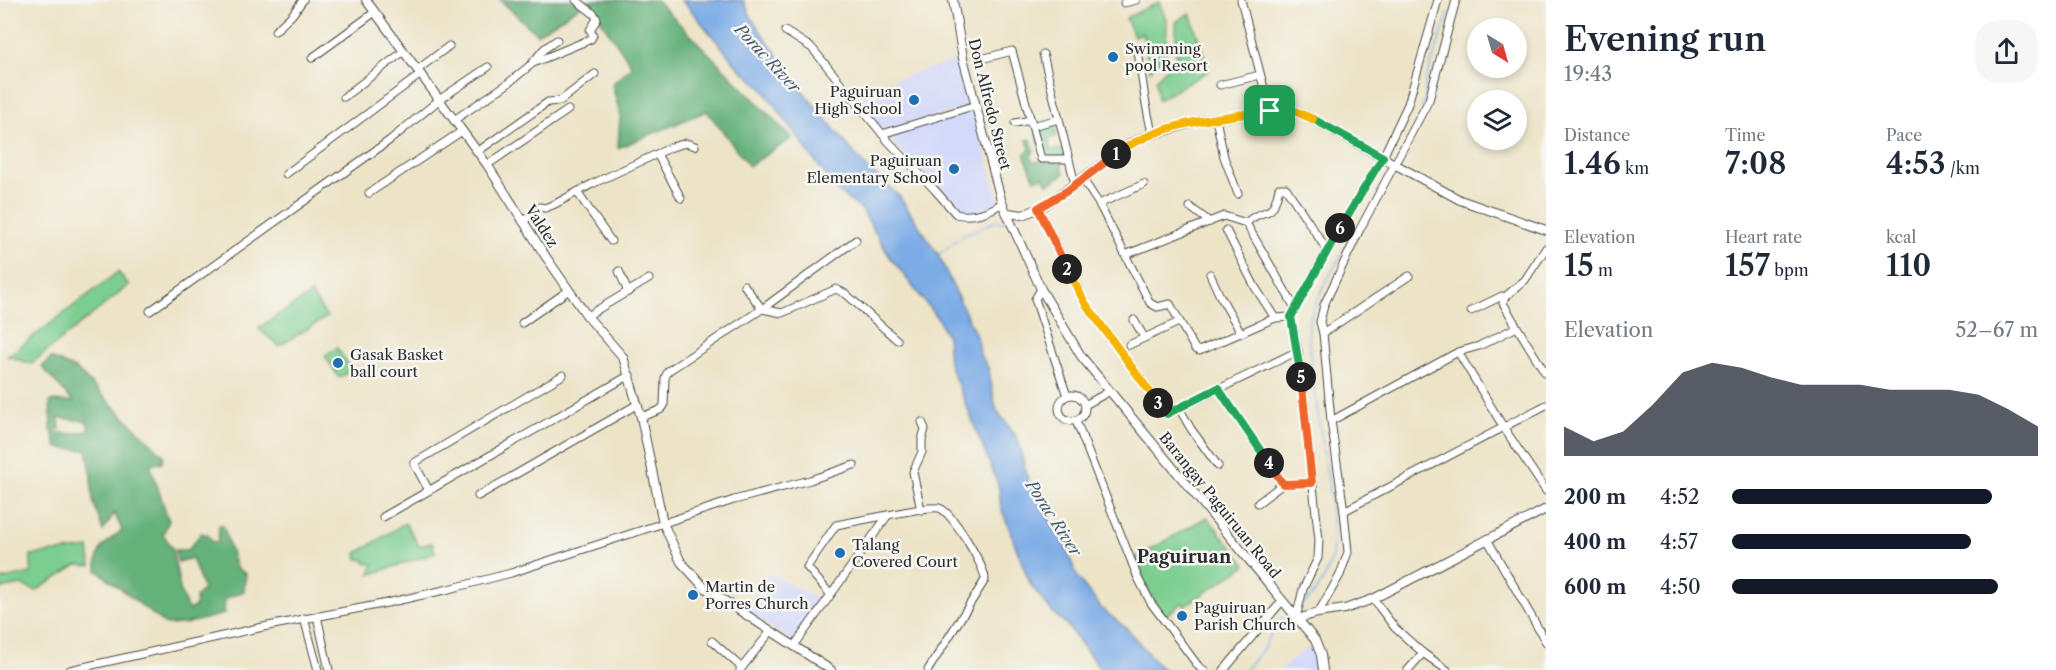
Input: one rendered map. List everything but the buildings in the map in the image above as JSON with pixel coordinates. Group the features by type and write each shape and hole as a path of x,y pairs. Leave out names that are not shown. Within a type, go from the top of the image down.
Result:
{"street":[{"path":"275,31 292,15 303,0"},
{"name":"Valdez","path":"366,0 487,165 587,316 617,349 626,364 638,404 663,523 681,562 705,588 831,670"},
{"path":"454,120 506,85 533,63 592,37 590,30 597,19 576,0"},
{"name":"Don Alfredo Street","path":"953,0 963,58 1002,203 1008,213"},
{"path":"1124,3 1136,0"},
{"path":"1241,0 1270,111"},
{"path":"1438,0 1408,104 1384,157 1327,250 1291,317 1298,351 1319,540 1318,558 1303,589 1297,614 1345,609 1373,598 1546,509"},
{"path":"1318,613 1340,575 1348,552 1320,322 1324,305 1360,229 1429,100 1456,0"},
{"path":"312,58 375,12"},
{"path":"785,32 812,48 882,134 956,214 977,214 994,209 1002,203"},
{"path":"533,63 536,57 557,40"},
{"path":"286,174 419,72 449,46"},
{"path":"344,96 404,51"},
{"path":"985,58 1012,51 1041,159 1069,159"},
{"path":"1138,51 1152,134"},
{"path":"1043,54 1075,184"},
{"path":"150,311 390,140 440,100 488,67"},
{"path":"477,152 548,102 560,101 595,74"},
{"path":"1220,85 1260,75"},
{"path":"882,134 976,105"},
{"path":"487,165 568,110"},
{"path":"1008,213 1023,215 1038,208 1131,143 1152,134 1216,118 1292,110 1384,157 1460,200 1546,230"},
{"path":"1216,118 1224,157 1239,194"},
{"path":"1015,123 1059,119"},
{"path":"369,193 462,131"},
{"path":"523,222 540,207 545,208 555,204 657,154 686,143 695,146"},
{"path":"657,154 681,198"},
{"path":"1082,178 1099,204 1150,303 1157,307 1170,304 1192,346 1199,351 1275,318 1291,317"},
{"path":"1099,204 1144,184"},
{"path":"1246,223 1253,216 1271,211 1275,205 1279,188 1286,188 1327,250"},
{"path":"577,192 611,241"},
{"path":"1190,207 1210,222"},
{"path":"1038,208 1085,303 1167,414 1298,351"},
{"name":"Barangay Paguiruan Road","path":"1008,213 1041,289 1081,356 1284,604 1297,614 1315,640 1321,655 1323,670"},
{"path":"1125,255 1224,216 1246,223 1295,308"},
{"path":"1227,230 1255,287 1275,318"},
{"path":"641,417 660,410 664,406 665,378 668,371 762,309 856,240"},
{"path":"1546,248 1525,280 1505,297 1503,303 1546,374"},
{"path":"619,271 628,292"},
{"path":"1210,274 1241,333"},
{"path":"1323,333 1409,276"},
{"path":"587,316 649,279"},
{"path":"744,285 762,309 782,313 836,289 846,294 897,340"},
{"path":"1041,289 1035,299 1067,396"},
{"path":"522,323 569,290"},
{"path":"1471,311 1502,296 1505,297"},
{"path":"1134,320 1144,337"},
{"path":"1129,345 1179,322"},
{"path":"1331,421 1458,352 1479,346 1517,327"},
{"path":"1458,352 1546,491"},
{"path":"428,489 414,462 562,375"},
{"path":"383,517 428,489 630,375"},
{"path":"1218,388 1283,484"},
{"path":"1085,405 1110,391"},
{"path":"1067,396 1078,396 1085,405 1083,415 1076,421 1066,420 1059,413 1060,402 1067,396"},
{"path":"478,496 638,404"},
{"path":"1344,511 1546,405"},
{"path":"1179,408 1218,466"},
{"path":"1076,421 1138,578 1151,603 1199,667 1204,670"},
{"path":"921,510 914,472 922,452 925,429 922,422"},
{"path":"70,670 304,618 387,603 511,573 663,523 854,465"},
{"path":"1257,503 1283,484 1312,483"},
{"path":"830,594 807,567 836,525 938,507 946,511 986,574 985,580 928,670"},
{"path":"794,646 888,515"},
{"path":"1487,539 1546,642"},
{"path":"1373,598 1395,628 1423,653 1447,670"},
{"path":"1224,670 1284,604"},
{"path":"317,616 330,670"},
{"path":"304,618 318,670"},
{"path":"712,641 741,669 771,631"},
{"path":"1408,670 1423,653"}],"shaded area":[{"name":"Paguiruan High School","path":"960,59 971,106 883,132 852,93"},
{"name":"Paguiruan Elementary School","path":"974,110 999,204 972,213 954,209 886,135"},
{"path":"768,573 823,602 794,642 745,611"},
{"path":"1307,648 1313,652 1317,670 1280,670"}],"green space":[{"path":"500,0 656,0 792,138 749,166 707,111 618,148 620,115 612,84 632,66 588,1 537,34"},
{"path":"1159,2 1167,22 1166,54 1150,70 1142,33 1134,36 1126,18"},
{"path":"1190,13 1209,71 1158,100 1156,79 1176,59 1176,22"},
{"path":"1056,121 1056,136 1049,139 1051,150 1063,149 1065,158 1042,157 1035,127"},
{"path":"1031,139 1034,150 1031,157 1033,162 1061,163 1064,174 1049,184 1043,177 1035,180 1024,154 1030,150 1027,140"},
{"path":"118,272 129,285 31,364 8,356"},
{"path":"311,294 327,317 279,346 258,328"},
{"name":"Gasak Basket ball court","path":"337,348 352,370 339,378 325,356"},
{"path":"51,358 77,370 164,456 162,462 150,465 169,521 163,534 172,548 181,593 188,610 196,606 196,597 203,589 192,558 178,562 175,550 188,550 201,533 208,535 212,542 218,541 219,525 223,525 236,568 246,574 244,591 225,599 224,614 185,624 166,625 97,570 98,556 103,546 122,530 114,513 103,531 93,501 87,450 57,448 52,432 68,434 89,431 87,421 59,418 60,429 51,430 50,401 73,402 42,367"},
{"path":"1207,517 1246,565 1185,606 1182,603 1165,616 1153,601 1134,559"},
{"path":"405,523 419,546 432,543 435,553 369,575 374,564 358,559 357,553"},
{"path":"89,548 91,566 77,565 36,591 21,585 0,589 0,580 31,573 31,555"}],"water":[{"name":"Porac River","path":"681,0 743,0 752,19 800,88 864,165 899,196 938,254 978,340 980,355 988,367 996,409 1018,439 1029,485 1064,543 1078,578 1101,608 1126,628 1160,667 1166,670 1101,670 1066,624 1052,612 1030,584 1001,507 999,487 949,363 947,337 938,319 890,257 862,210 837,191 762,88 738,67"}],"waterway":[{"path":"1421,108 1425,98 1425,83 1449,12"},
{"path":"939,254 966,233 995,221 1007,220"},
{"path":"1302,605 1312,596 1324,579 1331,560 1333,539 1329,488 1310,352 1309,323 1322,290 1354,233"},
{"path":"1245,670 1263,649 1276,625 1289,615"}],"place":[{"name":"Swimming pool Resort","path":"1113,57"},
{"name":"Paguiruan High School","path":"914,100"},
{"name":"Paguiruan Elementary School","path":"954,169"},
{"name":"Gasak Basket ball court","path":"338,363"},
{"name":"Talang Covered Court","path":"840,553"},
{"name":"Martin de Porres Church","path":"693,595"},
{"name":"Paguiruan Parish Church","path":"1182,616"}],"district":[{"name":"Paguiruan","path":"1184,557"}],"route":[{"path":"1292,110 1307,116 1383,157 1327,250 1291,317 1298,351 1312,483 1283,484 1218,388 1167,414 1085,303 1038,208 1067,191 1131,143 1144,137 1199,121 1270,111 1292,110"}]}
